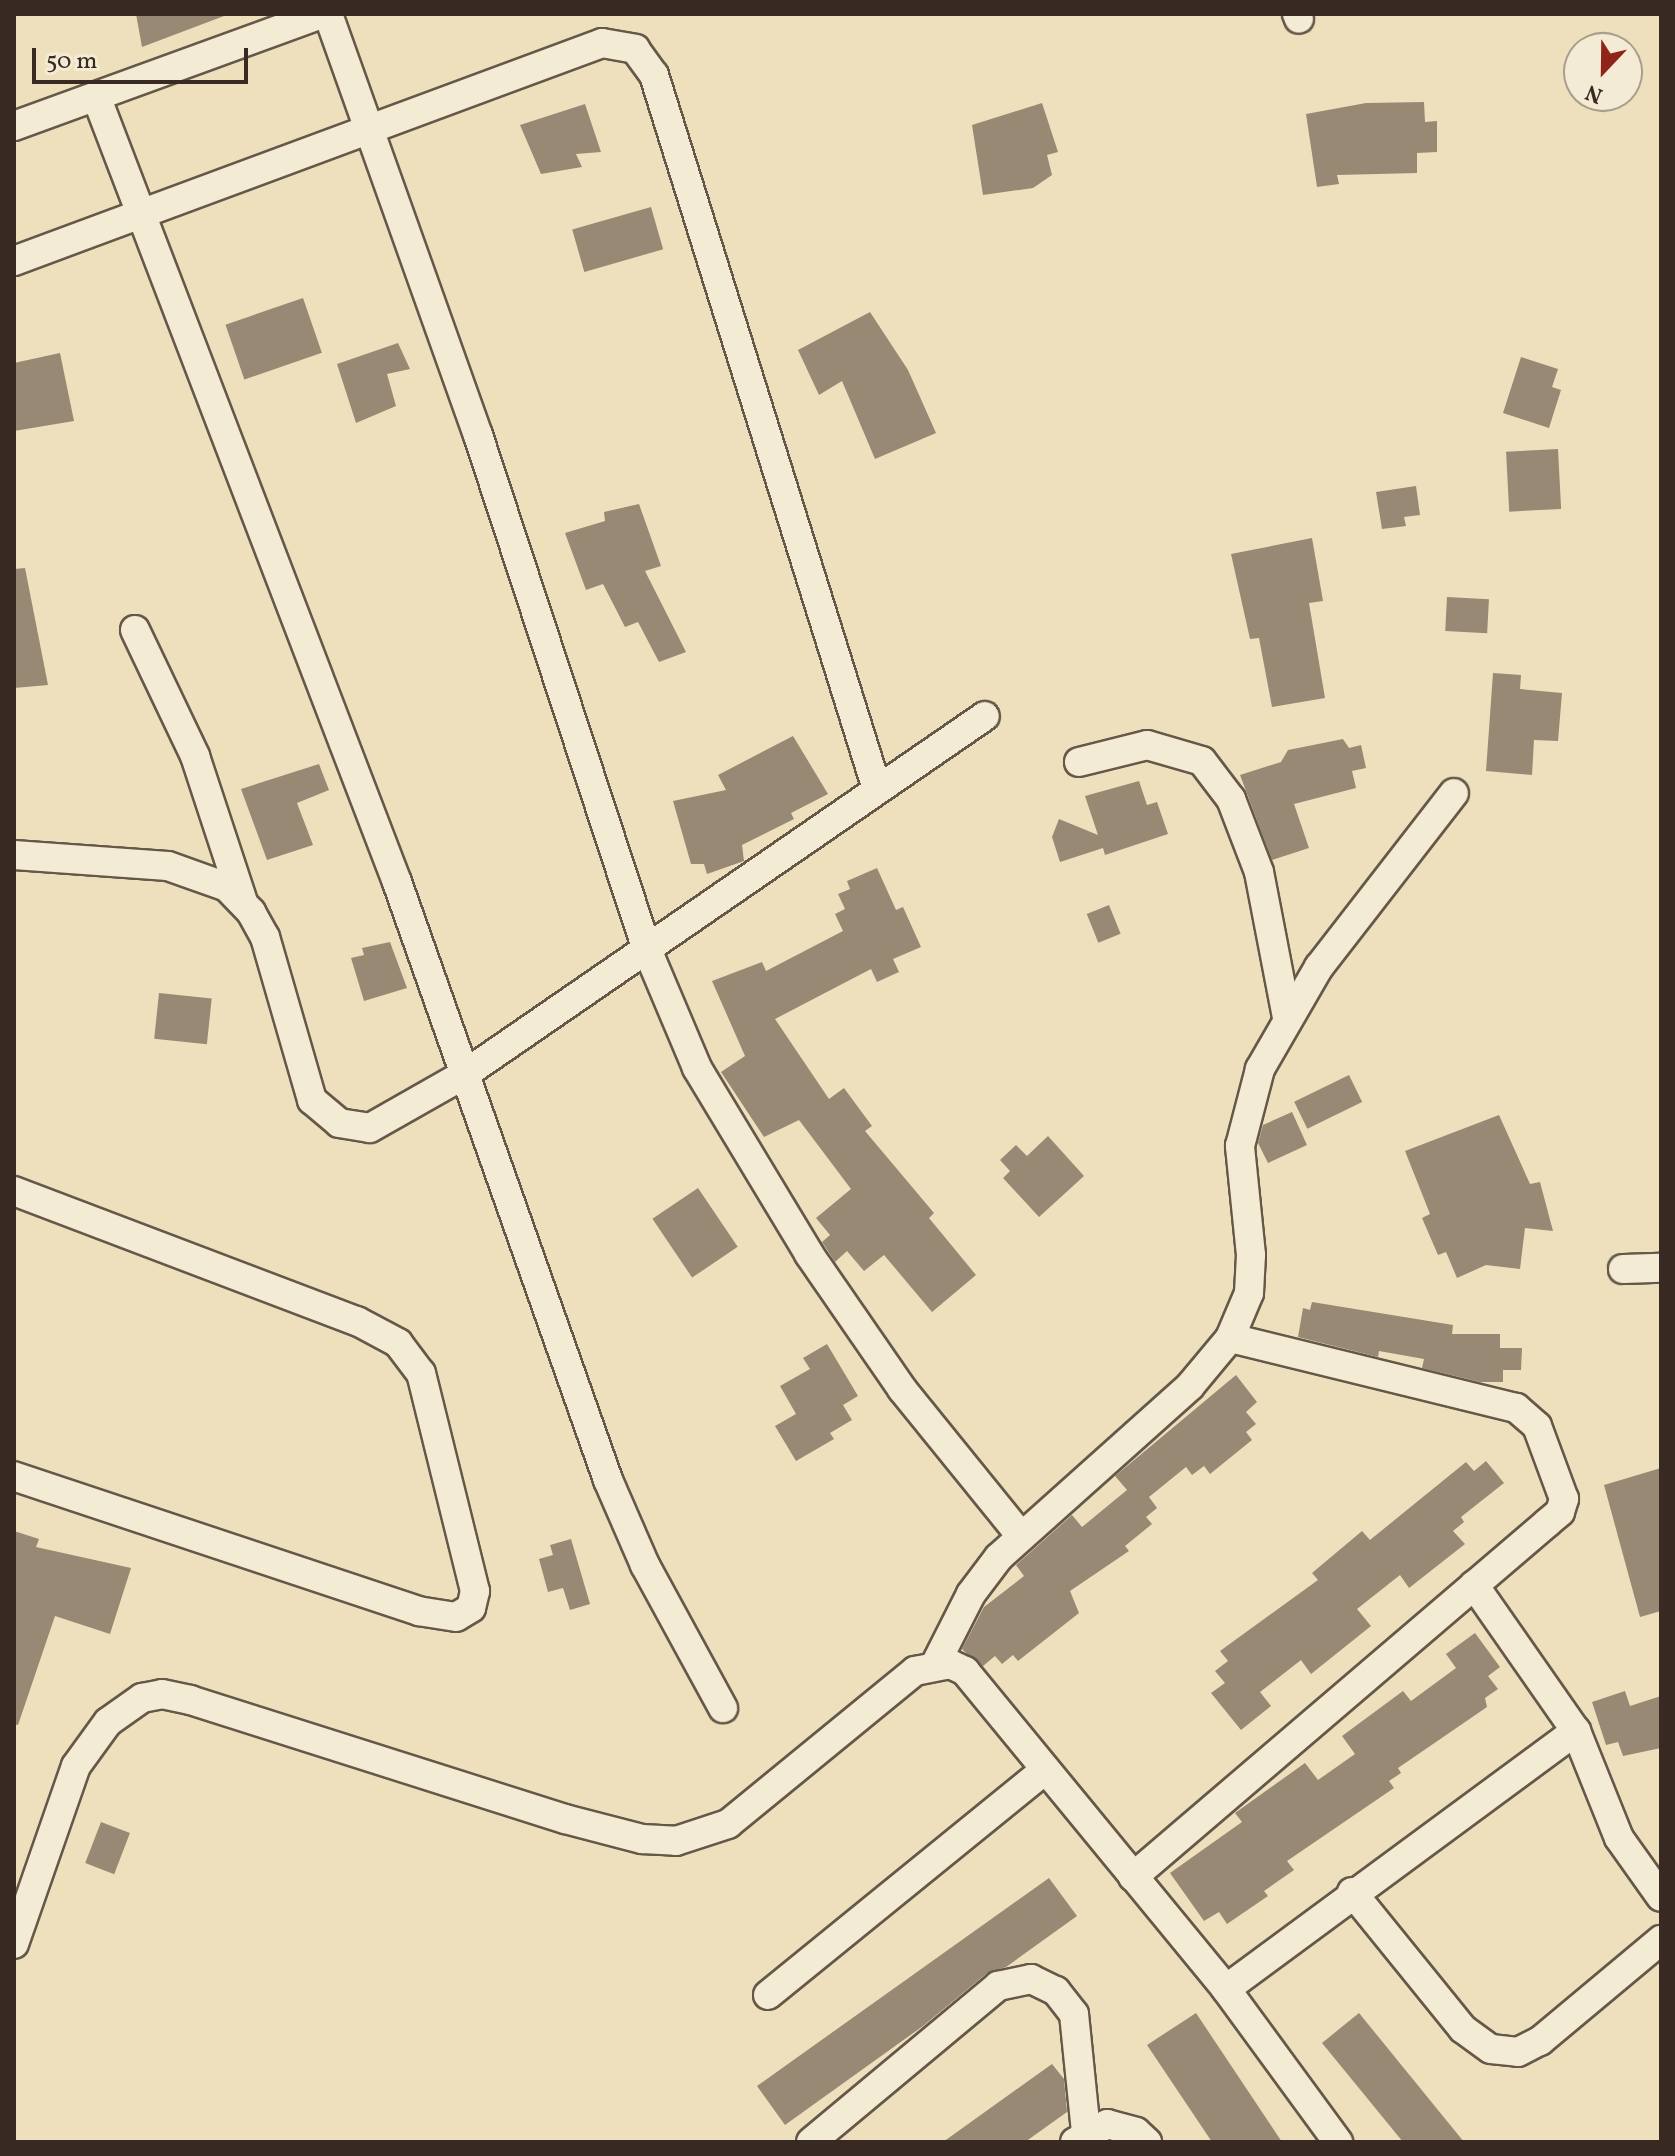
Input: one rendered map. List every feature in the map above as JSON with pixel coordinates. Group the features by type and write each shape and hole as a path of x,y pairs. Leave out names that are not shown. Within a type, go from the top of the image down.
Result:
{"street":[{"path":"14,126 321,14"},
{"path":"328,14 373,131 646,947 697,1068 809,1254 902,1389 1021,1536"},
{"path":"14,261 373,131 602,43 620,44 646,59 877,789"},
{"path":"96,96 351,759 608,1480 645,1565 723,1708"},
{"path":"135,630 195,756 242,899 265,937 303,1076 325,1115 353,1128 383,1124 465,1074 985,716"},
{"path":"1079,762 1147,745 1202,761 1231,799 1259,872 1287,1017"},
{"path":"936,1663 982,1577 1021,1536 1190,1386 1230,1338 1249,1293 1251,1255 1240,1183 1242,1127 1260,1069 1287,1017 1360,910 1454,793"},
{"path":"14,855 168,866 211,879 242,899"},
{"path":"14,1191 357,1321 398,1343 421,1373 475,1591 471,1608 456,1617 419,1611 14,1476"},
{"path":"1623,1269 1661,1268"},
{"path":"1133,1877 1560,1512 1564,1499 1529,1416 1516,1408 1230,1338"},
{"path":"1474,1585 1576,1731 1619,1838 1661,1897"},
{"path":"14,1944 76,1766 108,1722 142,1698 162,1694 190,1700 565,1819 642,1839 676,1841 728,1824 915,1671 936,1663 965,1671 1226,1989 1338,2142"},
{"path":"1226,1989 1352,1892 1576,1731"},
{"path":"768,1995 1045,1770"},
{"path":"1352,1892 1463,2029 1491,2049 1518,2052 1540,2041 1661,1940"},
{"path":"811,2142 998,1986 1031,1979 1056,1991 1074,2014 1080,2137 1107,2124 1136,2132 1147,2142"}],"building":[{"path":"136,14 223,14 224,16 142,47"},
{"path":"1424,102 1425,122 1437,121 1437,152 1417,153 1417,173 1337,175 1339,184 1317,187 1306,114 1366,103"},
{"path":"1042,103 1058,152 1047,155 1052,175 1033,188 983,195 972,125"},
{"path":"585,104 601,152 576,154 582,167 541,174 520,125"},
{"path":"651,207 663,249 584,272 572,230"},
{"path":"303,298 322,353 244,380 225,325"},
{"path":"870,312 908,370 936,433 875,459 842,381 819,395 798,350"},
{"path":"398,343 410,369 387,374 396,406 356,423 337,364"},
{"path":"60,353 74,421 14,431 14,363"},
{"path":"1521,357 1558,369 1552,387 1561,390 1549,428 1503,413"},
{"path":"1558,449 1561,509 1509,512 1506,452"},
{"path":"1416,486 1420,515 1404,517 1406,526 1382,529 1376,492"},
{"path":"639,504 661,566 645,571 686,652 659,662 638,622 625,627 603,584 586,590 565,533 605,521 604,512"},
{"path":"1312,538 1323,601 1309,603 1325,698 1272,707 1259,638 1250,639 1231,554"},
{"path":"25,568 48,685 14,688 14,569"},
{"path":"1447,597 1489,599 1487,633 1445,631"},
{"path":"1493,673 1521,675 1520,689 1562,693 1558,741 1534,740 1532,775 1486,771"},
{"path":"793,736 828,794 791,813 794,819 742,845 744,861 707,874 704,864 691,864 673,801 726,790 718,775"},
{"path":"1343,739 1349,748 1361,745 1366,768 1352,771 1356,788 1294,804 1309,848 1272,860 1240,775 1281,762 1288,750"},
{"path":"319,764 329,790 297,803 313,845 267,860 241,789"},
{"path":"1139,781 1147,805 1157,802 1168,834 1105,855 1103,848 1060,862 1052,837 1059,819 1098,835 1085,796"},
{"path":"877,868 896,910 903,907 921,947 893,959 899,972 877,982 871,969 775,1019 829,1099 844,1088 872,1126 865,1131 934,1213 929,1218 976,1275 932,1312 884,1255 864,1271 847,1251 835,1262 822,1242 830,1235 816,1218 851,1189 799,1120 764,1137 721,1072 745,1056 712,981 762,962 766,971 843,931 835,914 845,909 838,894 850,889 847,881"},
{"path":"1109,905 1121,934 1098,943 1087,914"},
{"path":"390,942 407,988 364,1001 351,958 364,955 362,948"},
{"path":"159,993 212,999 207,1044 154,1039"},
{"path":"1349,1075 1362,1102 1307,1129 1294,1102"},
{"path":"1292,1112 1307,1145 1268,1163 1258,1143 1263,1125"},
{"path":"1499,1115 1530,1184 1540,1182 1553,1231 1525,1228 1520,1269 1486,1265 1457,1278 1446,1252 1438,1255 1422,1218 1430,1214 1405,1151"},
{"path":"1048,1136 1084,1176 1039,1217 1003,1178 1010,1171 1000,1160 1016,1145 1027,1156"},
{"path":"698,1188 738,1247 692,1278 652,1219"},
{"path":"1312,1302 1453,1325 1452,1334 1500,1334 1500,1348 1522,1348 1521,1370 1503,1370 1503,1382 1480,1382 1422,1368 1424,1359 1379,1351 1378,1357 1298,1337 1303,1308 1310,1310"},
{"path":"827,1344 858,1396 843,1405 852,1420 830,1433 834,1439 796,1461 775,1426 796,1414 780,1386 810,1369 803,1358"},
{"path":"1236,1375 1257,1402 1246,1412 1256,1424 1246,1432 1252,1440 1210,1474 1204,1466 1192,1475 1186,1467 1149,1497 1157,1508 1146,1517 1152,1524 1125,1546 1129,1551 1070,1591 1079,1613 1018,1661 1013,1655 1002,1664 995,1656 983,1666 965,1652 962,1649 984,1607 1024,1576 1016,1565 1072,1515 1082,1527 1127,1490 1115,1476"},
{"path":"1486,1461 1504,1483 1461,1517 1464,1522 1453,1531 1465,1544 1409,1588 1400,1575 1357,1609 1371,1626 1311,1674 1301,1660 1260,1692 1271,1706 1241,1730 1211,1693 1225,1683 1215,1671 1228,1661 1220,1651 1318,1580 1312,1573 1362,1531 1370,1540 1466,1462 1474,1471"},
{"path":"1661,1468 1661,1611 1640,1617 1604,1485"},
{"path":"14,1531 39,1539 36,1547 131,1568 110,1634 55,1616 18,1725 14,1724"},
{"path":"571,1539 590,1604 570,1610 563,1588 548,1592 539,1559 553,1555 550,1545"},
{"path":"1475,1633 1500,1667 1488,1676 1498,1689 1485,1698 1487,1707 1398,1768 1401,1773 1389,1781 1394,1788 1287,1861 1294,1870 1264,1891 1268,1896 1227,1924 1219,1912 1204,1921 1170,1873 1242,1822 1235,1813 1305,1763 1318,1780 1355,1754 1342,1736 1403,1691 1411,1701 1456,1668 1446,1654"},
{"path":"1625,1691 1630,1706 1661,1696 1661,1748 1623,1756 1618,1742 1606,1745 1592,1702"},
{"path":"101,1822 130,1833 114,1874 85,1863"},
{"path":"1049,1878 1077,1916 1006,1967 987,1973 923,2026 785,2125 757,2086"},
{"path":"1196,2013 1282,2142 1212,2142 1147,2045"},
{"path":"1359,2013 1464,2142 1403,2142 1322,2043"},
{"path":"1052,2064 1064,2079 1067,2112 1025,2142 943,2142"}]}
